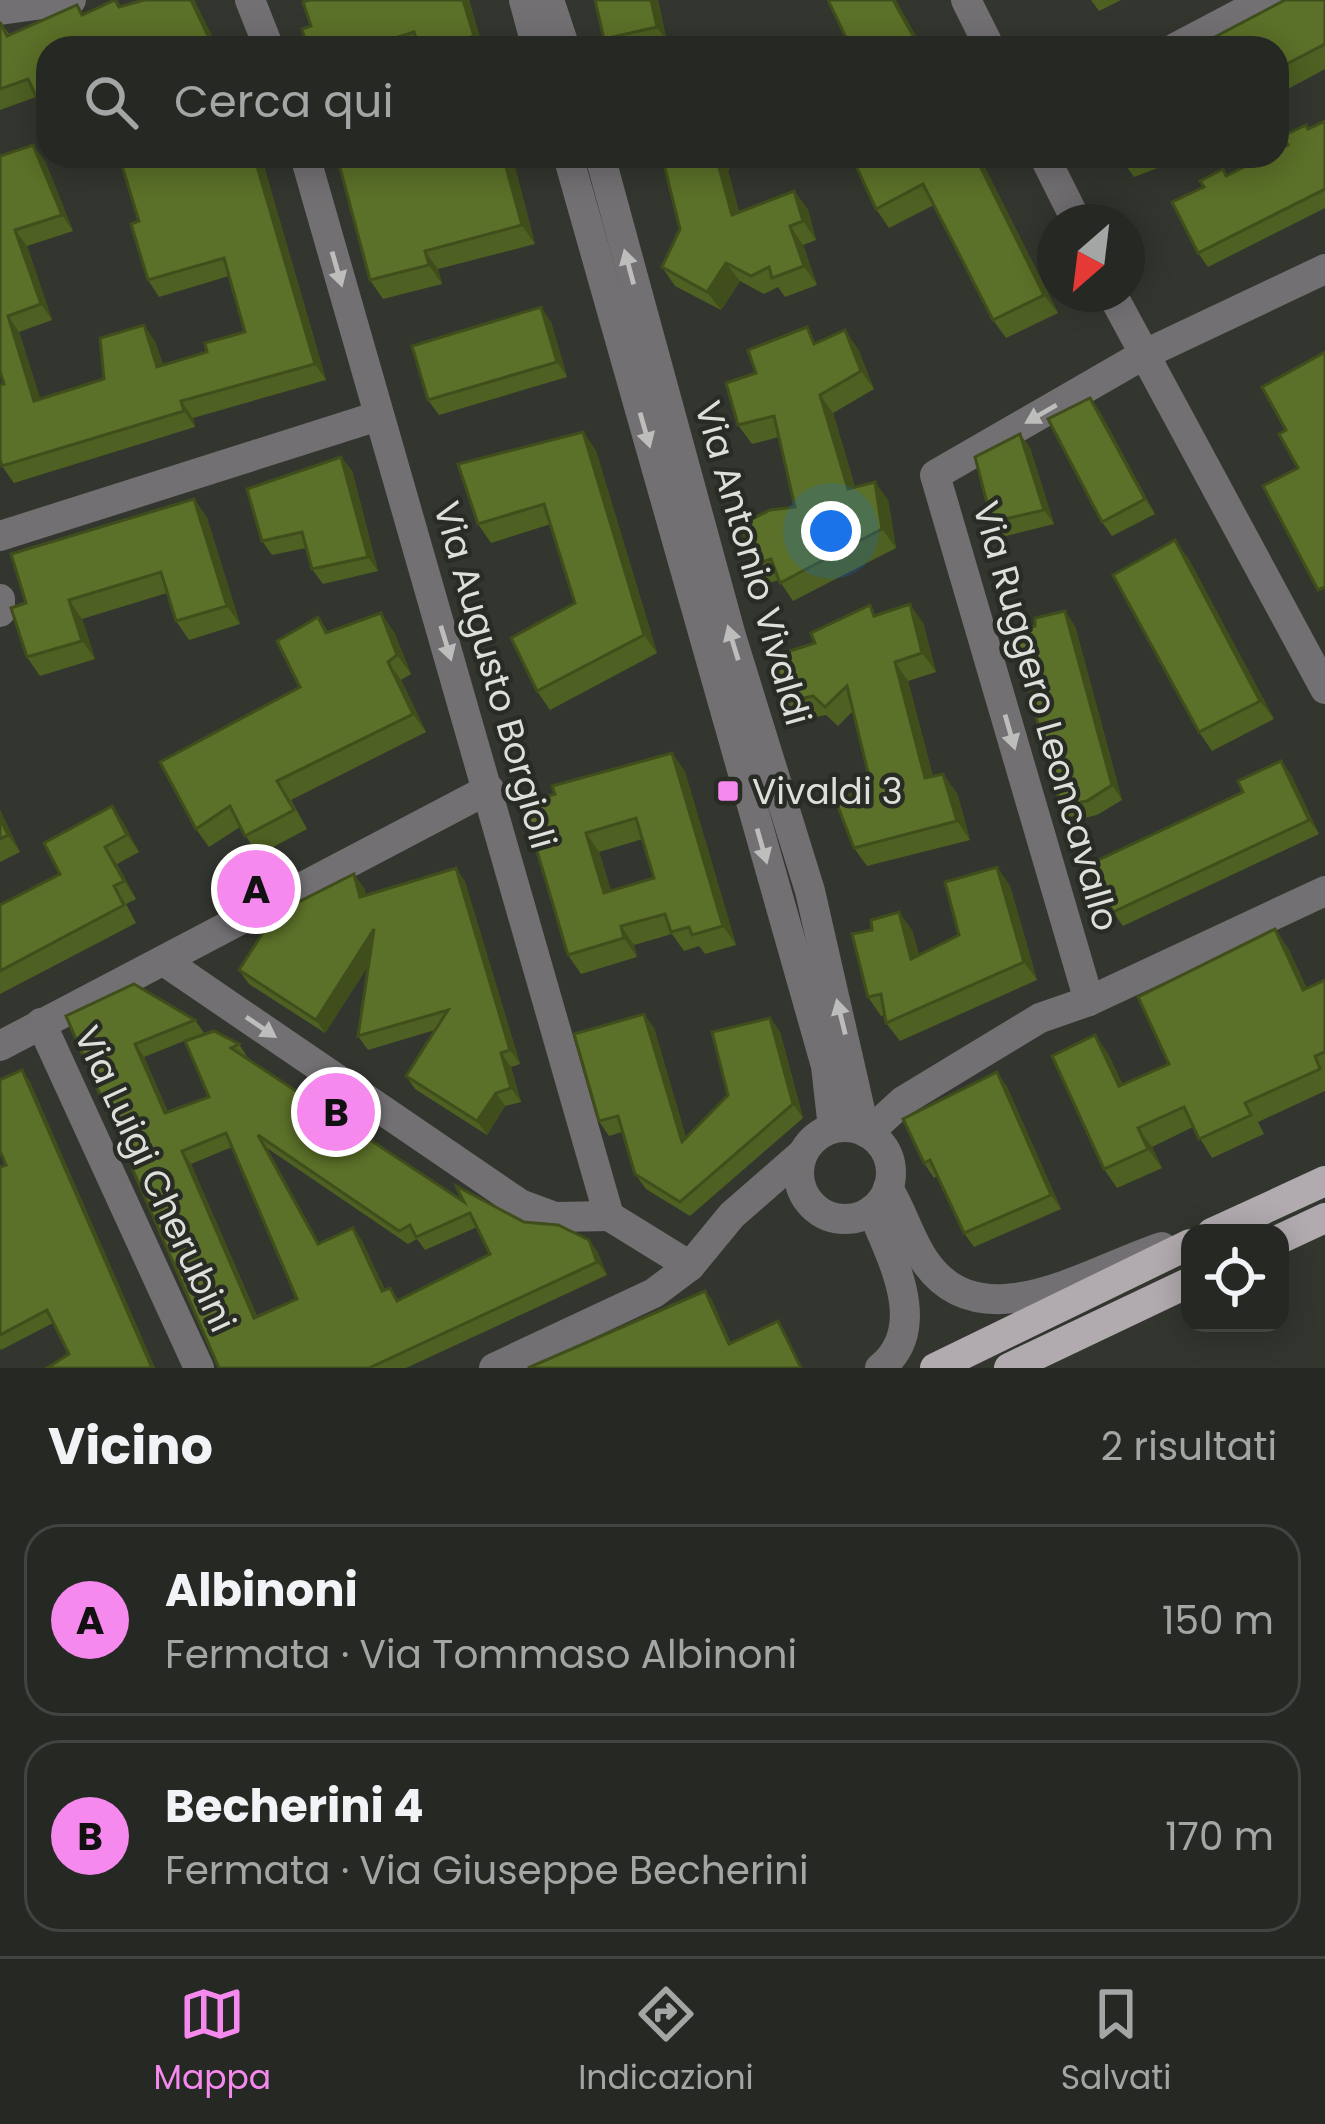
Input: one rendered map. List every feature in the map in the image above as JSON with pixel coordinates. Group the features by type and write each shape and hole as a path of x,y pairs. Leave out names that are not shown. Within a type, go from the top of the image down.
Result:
{"main road":[{"path":"1228,1224 1325,1181"},
{"path":"1289,1235 1325,1218"},
{"path":"935,1368 1181,1245"},
{"path":"1018,1365 1181,1286"}],"street":[{"path":"0,10 70,0"},
{"path":"250,0 264,36"},
{"path":"524,0 534,36"},
{"path":"549,0 561,36"},
{"path":"966,0 984,36"},
{"path":"1198,36 1266,0"},
{"name":"Via Augusto Borgioli","path":"308,168 609,1216"},
{"name":"Via Antonio Vivaldi","path":"571,168 826,1066 833,1128"},
{"name":"Via Antonio Vivaldi","path":"602,168 731,636 810,891 866,1132"},
{"path":"1050,168 1068,204"},
{"path":"1143,355 1325,269"},
{"path":"1121,312 1325,689"},
{"name":"Via Ruggero Leoncavallo","path":"1089,1001 935,475 1143,355"},
{"path":"0,536 378,416"},
{"path":"0,599 0,612"},
{"path":"0,1046 489,789"},
{"path":"866,1132 903,1101 1040,1018 1089,1001 1325,891"},
{"path":"164,961 520,1204 554,1216 609,1216 690,1266"},
{"name":"Via Luigi Cherubini","path":"41,1023 199,1368"},
{"path":"494,1368 654,1293 690,1266 742,1206 833,1128 866,1132 888,1157 880,1199 906,1303 899,1345 880,1368"},
{"path":"803,1153 799,1167 804,1194 814,1206 842,1219 880,1199"},
{"path":"742,1206 804,1194"},
{"path":"880,1199 928,1266 958,1291 991,1301 1025,1298 1181,1243"}],"building":[{"path":"115,0 119,7 144,0 191,0 208,36 36,36 36,96 28,79 0,89 0,22 7,36 77,5 82,15"},
{"path":"463,0 474,36 415,36 414,32 304,36 302,29 311,26 303,2"},
{"path":"595,0 651,0 657,27 603,36"},
{"path":"828,0 893,0 913,36 845,36"},
{"path":"1285,0 1325,0 1325,44 1289,63 1289,36 1217,36"},
{"path":"1325,121 1325,189 1198,253 1172,202 1204,187 1200,181 1223,169 1226,176 1242,168 1289,168 1289,133 1306,125 1308,129"},
{"path":"33,145 36,168 43,168 62,215 15,230 41,304 8,316 34,401 104,379 100,338 144,325 157,367 207,352 205,343 245,332 224,258 148,280 131,224 139,221 123,168 258,168 315,364 181,401 184,411 2,466 0,156"},
{"path":"340,168 506,168 522,225 425,251 429,265 370,280"},
{"path":"665,168 719,168 732,215 794,191 803,221 790,226 804,266 772,278 769,267 751,276 726,263 707,292 662,267 680,229"},
{"path":"857,168 981,168 1037,281 1037,298 993,320 923,184 876,209"},
{"path":"541,307 557,362 428,400 412,346"},
{"path":"807,327 814,344 845,330 861,371 820,395 848,489 875,482 882,529 780,583 771,559 756,564 740,525 770,510 795,507 774,416 738,425 726,383 756,373 748,350"},
{"path":"1325,352 1325,587 1318,590 1263,486 1298,468 1279,434 1286,430 1262,387"},
{"path":"1090,398 1145,499 1102,522 1048,419"},
{"path":"583,432 644,635 537,691 511,638 575,603 544,504 478,524 458,464"},
{"path":"1020,434 1044,510 992,522 975,457"},
{"path":"341,457 368,557 312,569 302,532 262,541 247,489"},
{"path":"194,499 227,606 176,621 161,572 69,600 82,641 27,657 11,608 26,603 11,554"},
{"path":"1175,540 1260,701 1199,732 1113,575"},
{"path":"910,604 922,653 895,662 925,778 943,774 957,821 854,848 835,799 872,789 847,686 825,707 813,696 787,702 774,656 815,643 811,633 870,605 874,616"},
{"path":"1065,611 1112,785 1087,801 1061,806 1012,631 1035,626 1035,618"},
{"path":"381,613 397,655 388,662 413,714 277,781 294,810 245,836 230,806 196,829 160,762 300,687 277,641 318,617 326,633"},
{"path":"672,753 723,926 692,935 689,927 671,932 665,914 621,926 624,938 568,955 523,804 555,794 552,786","holes":["636,818 654,878 604,893 586,833"]},
{"path":"1281,761 1309,820 1113,912 1090,864 1243,792 1238,781"},
{"path":"112,806 127,835 105,847 124,881 114,886 124,905 0,971 0,905 60,874 44,843"},
{"path":"997,867 1024,962 886,1023 881,994 868,997 852,934 872,930 871,920 899,912 911,959 959,935 945,882"},
{"path":"456,868 510,1050 501,1053 511,1088 496,1093 477,1121 406,1076 448,1010 358,1036 374,929 316,1020 239,970 264,931 259,922 354,874 360,897"},
{"path":"1275,929 1303,990 1325,980 1325,1052 1315,1056 1320,1069 1245,1103 1251,1115 1199,1139 1184,1107 1138,1128 1148,1149 1104,1169 1052,1056 1095,1035 1119,1086 1169,1064 1138,997"},
{"path":"134,984 195,1020 135,1044 165,1113 209,1097 185,1041 214,1031 239,1044 231,1048 464,1202 456,1186 524,1222 558,1225 589,1240 597,1262 369,1368 219,1368 66,1016","holes":["226,1133 297,1299 254,1318 182,1151","258,1135 399,1231 410,1225 416,1237 470,1213 490,1254 397,1301 390,1288 382,1291 353,1228 318,1244"]},
{"path":"644,1014 682,1142 728,1095 712,1032 770,1018 793,1104 680,1202 635,1174 618,1116 599,1121 574,1034"},
{"path":"22,1070 152,1368 47,1368 69,1354 47,1310 0,1335 0,1167 6,1165 0,1151 0,1080"},
{"path":"997,1072 1051,1195 964,1233 930,1160 924,1163 903,1119"},
{"path":"705,1291 729,1344 778,1321 801,1368 528,1368"}],"place":[{"name":"Vivaldi 3","path":"728,791"},
{"name":"Albinoni","path":"256,889"},
{"name":"Becherini 4","path":"336,1112"}]}
